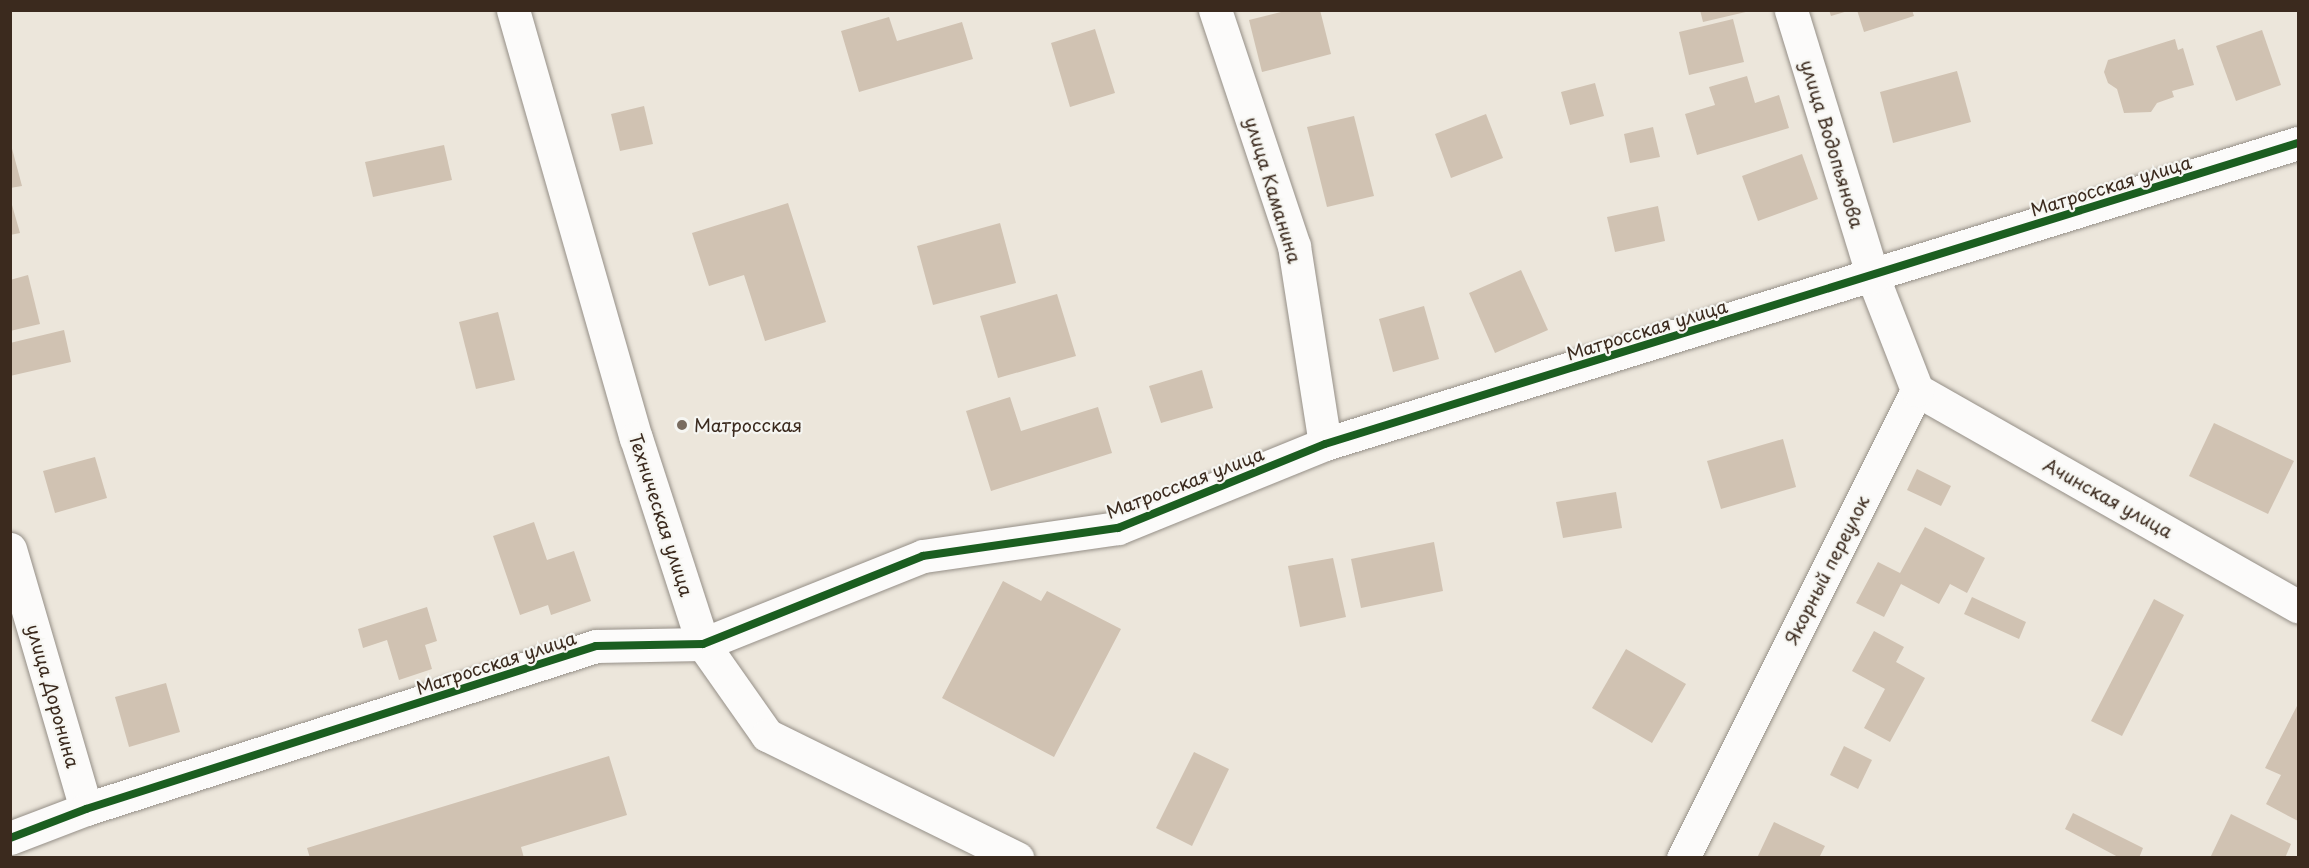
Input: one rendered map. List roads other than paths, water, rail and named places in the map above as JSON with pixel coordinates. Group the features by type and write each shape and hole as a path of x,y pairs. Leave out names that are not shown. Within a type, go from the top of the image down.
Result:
{"street":[{"name":"Техническая улица","path":"513,10 636,438 703,644 767,735 1017,858"},
{"name":"улица Каманина","path":"1215,10 1294,246 1325,444"},
{"name":"улица Водопьянова","path":"1791,10 1873,277"},
{"name":"Матросская улица","path":"10,838 86,809 596,646 703,644 922,556 1118,528 1325,444 1873,277 2298,143"},
{"path":"1873,277 1917,390"},
{"name":"Ачинская улица","path":"1917,390 2298,606"},
{"name":"Якорный переулок","path":"1683,858 1917,390"},
{"name":"улица Доронина","path":"10,549 86,809"}],"place":[{"name":"Матросская","path":"682,425"}]}
